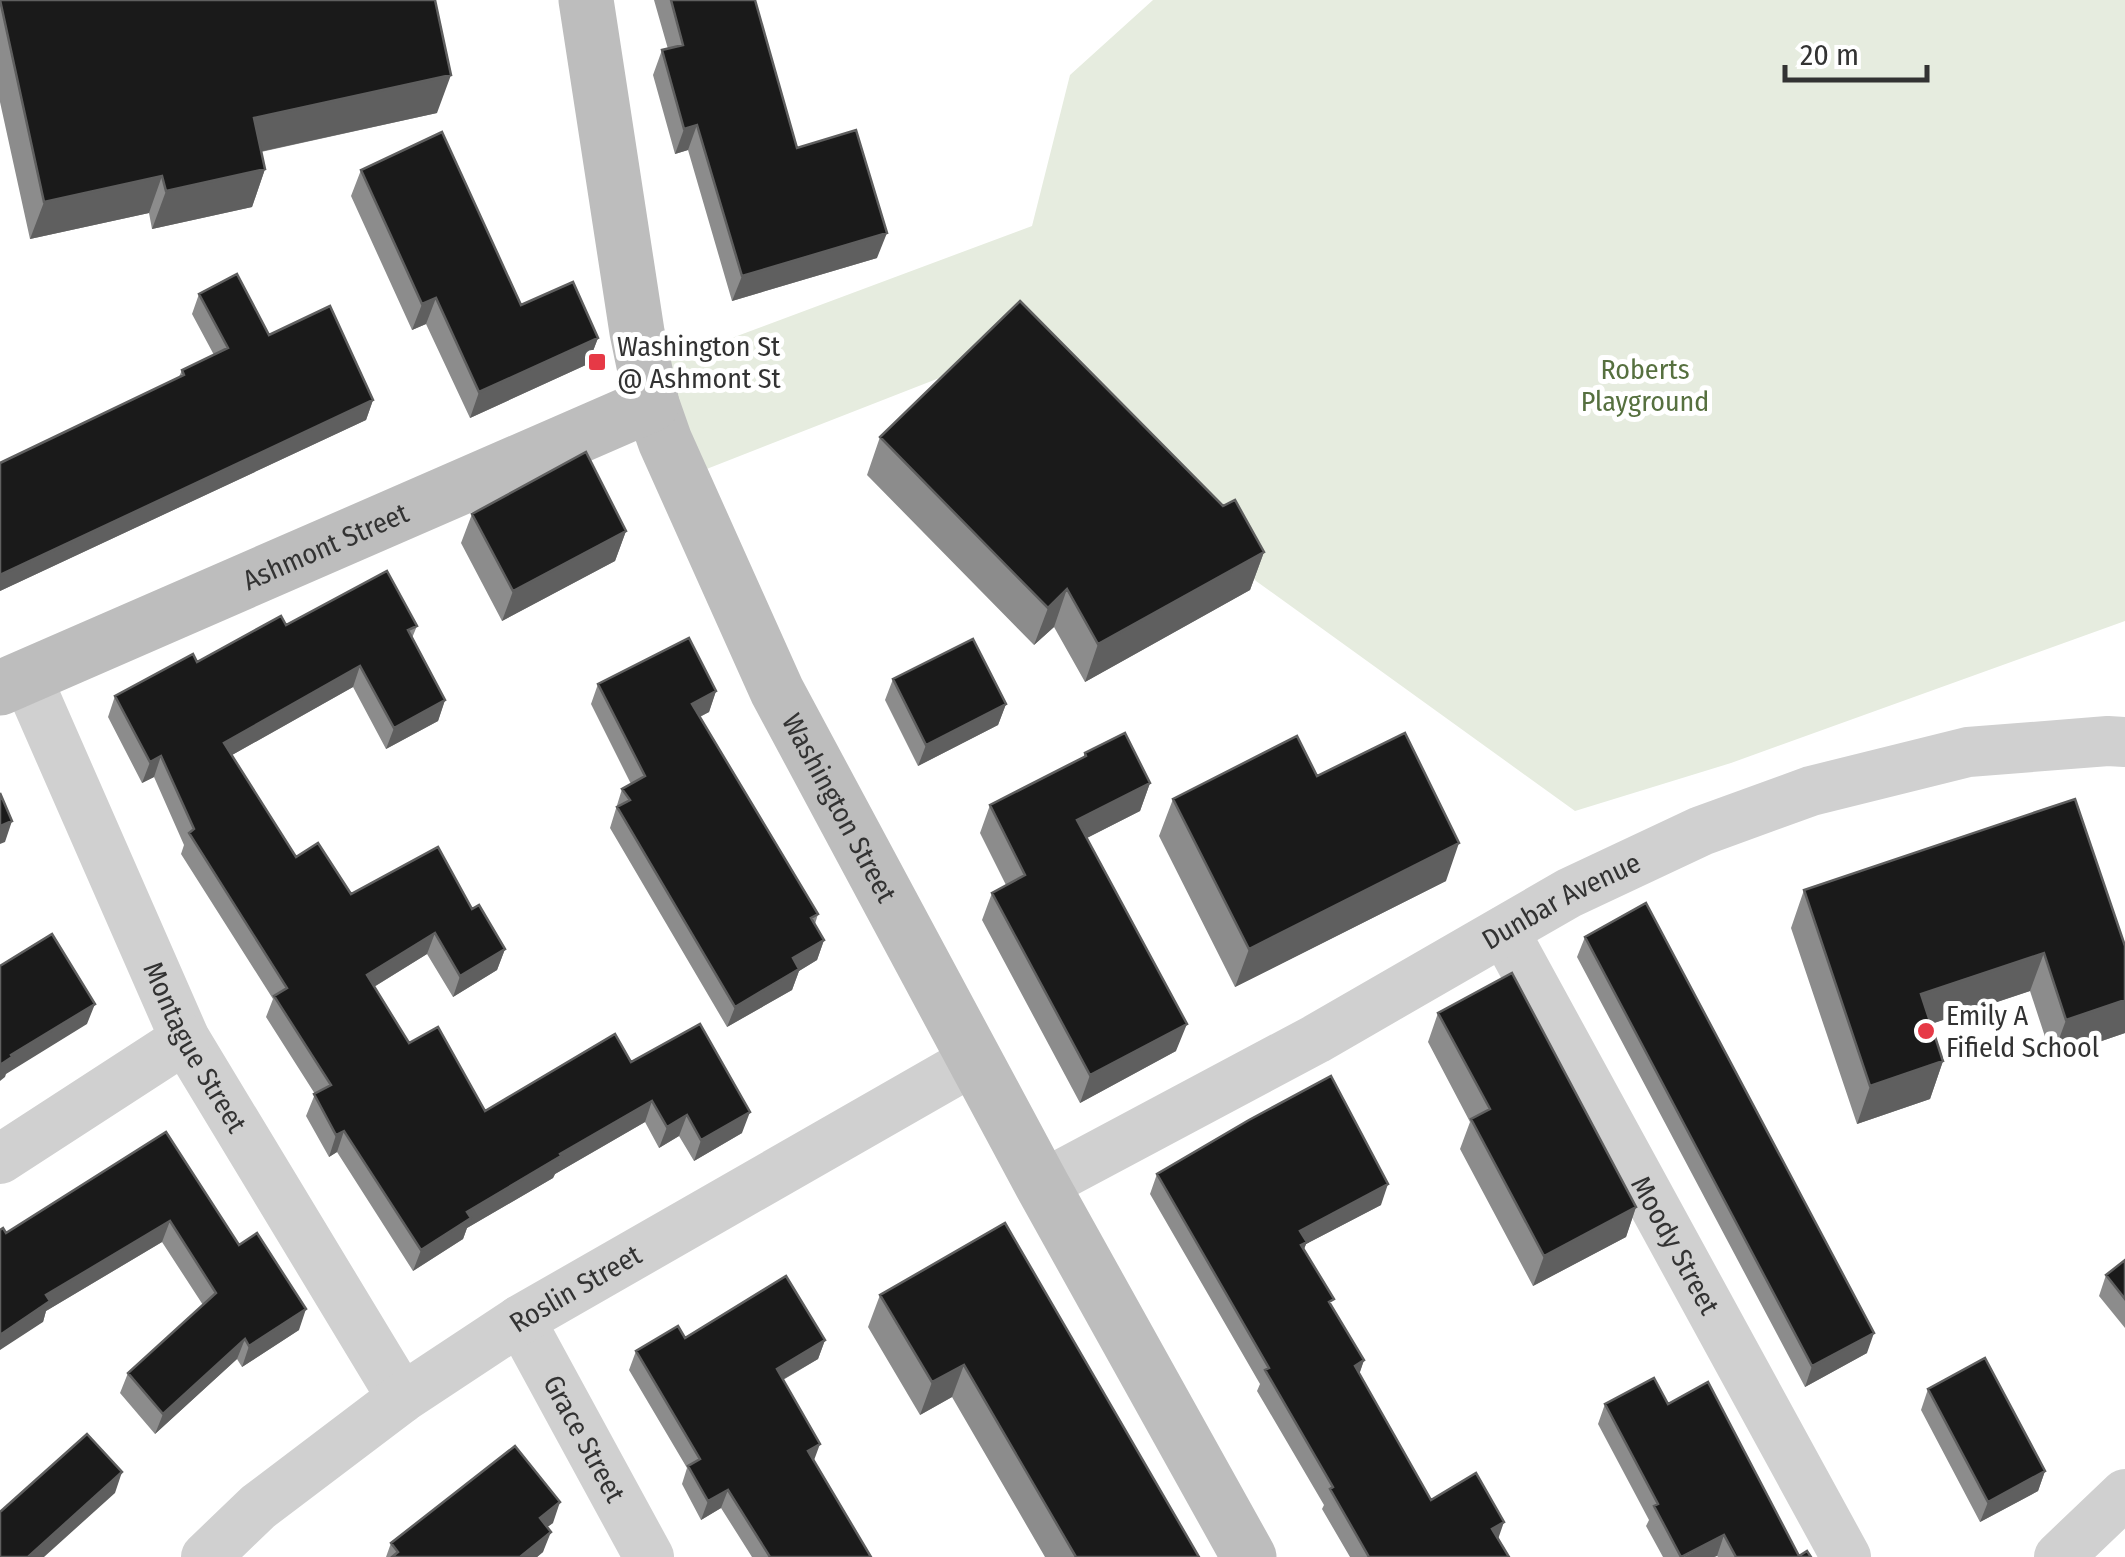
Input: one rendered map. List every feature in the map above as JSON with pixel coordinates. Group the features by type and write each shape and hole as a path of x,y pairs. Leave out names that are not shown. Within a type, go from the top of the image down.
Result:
{"main road":[{"name":"Washington Street","path":"586,0 637,332 652,404 665,441 776,690 1042,1185 1249,1557"},
{"name":"Ashmont Street","path":"13,682 652,404"}],"street":[{"name":"Montague Street","path":"13,682 184,1039 402,1398"},
{"name":"Dunbar Avenue","path":"1042,1185 1316,1039 1569,893 1701,831 1811,791 1968,752 2125,742"},
{"name":"Moody Street","path":"1504,930 1846,1557"},
{"path":"0,1159 184,1039"},
{"name":"Roslin Street","path":"206,1557 258,1508 402,1398 520,1320 974,1060"},
{"name":"Grace Street","path":"520,1320 649,1557"},
{"path":"2059,1557 2116,1522"}],"green space":[{"name":"Roberts Playground","path":"1153,0 2125,0 2125,621 1731,763 1575,811 1256,581 1034,341 699,472 654,367 1032,226 1070,75"}],"building":[{"path":"0,0 435,0 451,75 254,118 265,169 166,191 162,176 44,202"},
{"path":"671,0 755,0 797,148 856,130 887,233 742,276 697,125 684,129 662,50 683,45"},
{"path":"442,132 521,305 573,282 598,338 479,392 436,298 422,304 361,170"},
{"path":"237,274 269,335 330,306 373,400 0,575 0,463 184,375 182,370 228,348 199,294"},
{"path":"1020,301 1223,506 1235,500 1264,552 1098,644 1067,589 1048,608 880,437"},
{"path":"586,452 626,531 513,591 472,514"},
{"path":"387,571 417,626 408,630 445,700 394,728 360,666 224,743 296,857 318,843 351,894 438,847 472,909 479,905 505,949 460,976 435,933 367,975 409,1043 438,1027 485,1111 615,1034 631,1062 700,1024 750,1112 701,1140 687,1115 667,1127 652,1101 467,1212 471,1218 421,1250 344,1131 336,1135 314,1094 331,1085 274,996 287,988 189,833 194,829 161,756 150,762 115,696 193,654 197,662 281,616 286,625"},
{"path":"689,638 716,691 692,704 818,914 811,918 824,940 793,958 799,969 735,1007 617,807 630,800 622,789 645,776 598,684"},
{"path":"973,639 1006,704 926,745 893,679"},
{"path":"1125,733 1150,783 1077,820 1187,1024 1090,1075 992,893 1025,875 990,805"},
{"path":"1405,733 1459,843 1249,949 1173,799 1297,736 1317,776"},
{"path":"0,793 12,821 0,826"},
{"path":"2075,799 2125,946 2125,1000 2066,1020 2044,953 1921,994 1943,1061 1870,1086 1804,890"},
{"path":"1646,903 1874,1333 1812,1366 1585,937"},
{"path":"52,934 95,1004 0,1065 0,966"},
{"path":"1512,973 1636,1207 1544,1256 1471,1119 1490,1109 1438,1013"},
{"path":"1331,1076 1388,1184 1300,1231 1307,1242 1301,1245 1364,1360 1355,1366 1431,1500 1476,1473 1504,1522 1492,1529 1509,1557 1369,1557 1265,1370 1269,1368 1157,1174"},
{"path":"166,1132 239,1245 257,1233 306,1309 249,1346 245,1339 163,1414 128,1373 216,1293 170,1221 46,1295 50,1301 0,1335 0,1230 3,1228 6,1233"},
{"path":"1005,1223 1199,1557 1076,1557 964,1365 932,1382 880,1295"},
{"path":"2125,1260 2125,1299 2106,1275"},
{"path":"786,1276 825,1340 777,1369 820,1444 808,1451 871,1557 770,1557 728,1490 708,1501 688,1466 700,1459 636,1351 678,1326 685,1338"},
{"path":"1985,1358 2045,1471 1988,1502 1928,1389"},
{"path":"1654,1378 1668,1404 1708,1382 1799,1556 1807,1551 1811,1557 1736,1557 1724,1535 1681,1557 1605,1404"},
{"path":"87,1434 122,1472 28,1557 0,1557 0,1512"},
{"path":"515,1446 560,1502 540,1518 551,1532 520,1557 392,1557 398,1552 391,1543"}],"place":[{"name":"Washington St @ Ashmont St","path":"597,362"},
{"name":"Emily A Fifield School","path":"1926,1031"}]}
